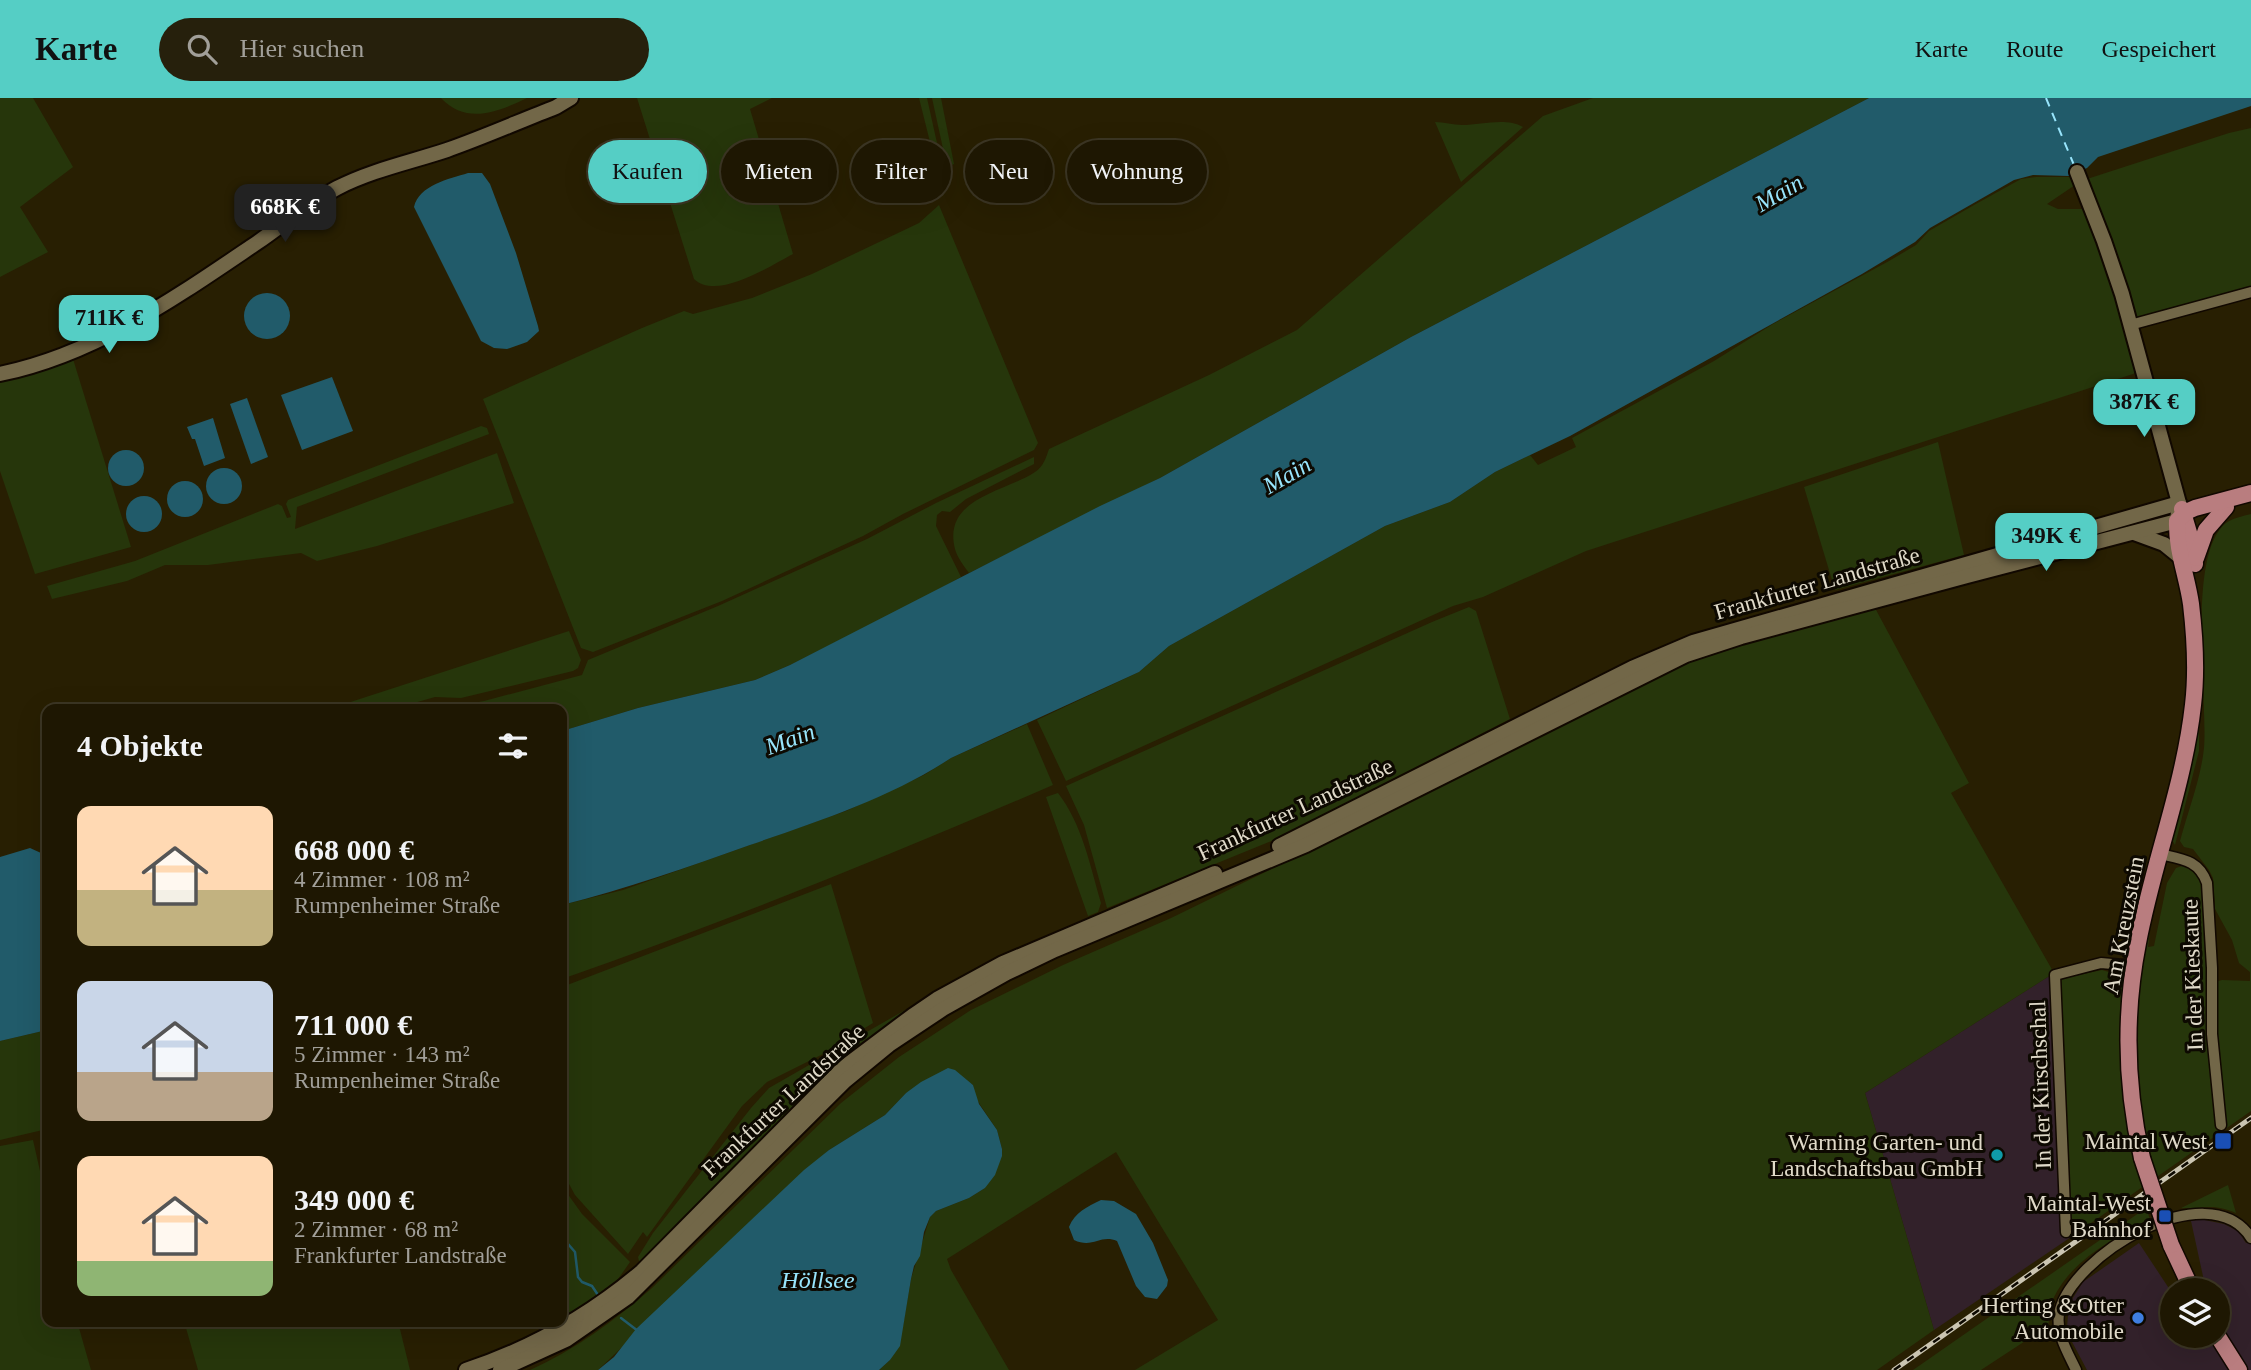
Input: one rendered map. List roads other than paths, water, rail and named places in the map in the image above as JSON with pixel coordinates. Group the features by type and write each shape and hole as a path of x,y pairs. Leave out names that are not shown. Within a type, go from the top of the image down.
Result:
{"main road":[{"path":"0,374 80,350 129,325 197,283 322,197 357,179 450,149 556,107 571,98"},
{"path":"2077,172 2109,254 2181,511 2251,493"},
{"name":"Frankfurter Landstraße","path":"499,1370 589,1326 628,1297 828,1097 864,1065 943,1009 1007,973 1055,950 1306,845 1686,655 1741,637 2133,533 2251,484"},
{"name":"Frankfurter Landstraße","path":"567,1326 584,1316 642,1271 844,1068 937,999 1003,963 1299,837 1672,650 1721,633 2181,511 2226,507 2251,501"},
{"path":"2133,533 2164,544 2187,560 2214,519 2226,507"},
{"name":"Am Kreuzstein","path":"2181,511 2196,666 2193,706 2186,748 2142,923 2134,966 2128,1066 2136,1133 2142,1158 2171,1245 2186,1278"},
{"name":"Frankfurter Landstraße","path":"466,1370 545,1338 564,1327"},
{"path":"2225,1348 2239,1370"}],"street":[{"path":"2130,325 2251,292"},
{"name":"In der Kieskaute","path":"2160,854 2197,865 2207,883 2212,968 2212,1034 2221,1125"},
{"name":"In der Kirschschal","path":"2066,1232 2055,975 2101,963 2134,966"},
{"path":"2076,1370 2062,1338 2059,1321 2070,1287 2092,1264 2132,1236 2187,1214 2209,1213 2224,1216 2239,1225 2251,1238"}],"water":[{"name":"Main","path":"1869,98 2251,98 2251,106 2098,157 2087,168 2069,176 2033,175 2014,180 1930,228 1915,242 1862,274 1570,436 1495,472 1450,502 1385,526 1169,646 1139,672 951,758 879,797 802,827 657,877 567,904 567,729 638,708 755,680 790,665 1160,478 1411,337"},
{"path":"468,173 482,173 490,184 516,253 538,326 539,331 527,342 507,349 494,348 481,341 414,207 417,199 428,188"},
{"path":"267,293 283,300 290,316 283,332 267,339 251,332 244,316 251,300"},
{"path":"332,377 353,431 302,450 281,395"},
{"path":"247,398 268,457 251,464 230,404"},
{"path":"213,418 225,458 204,466 195,439 192,439 187,427"},
{"path":"126,450 139,455 144,468 139,481 126,486 113,481 108,468 113,455"},
{"path":"224,468 237,473 242,486 237,499 224,504 211,499 206,486 211,473"},
{"path":"185,481 198,486 203,499 198,512 185,517 172,512 167,499 172,486"},
{"path":"144,496 157,501 162,514 157,527 144,532 131,527 126,514 131,501"},
{"path":"30,848 42,855 42,1031 0,1041 0,857"},
{"name":"Höllsee","path":"948,1068 955,1070 973,1085 979,1104 997,1130 1002,1156 995,1175 985,1188 969,1198 936,1211 930,1217 920,1256 914,1266 900,1346 879,1370 598,1370 614,1357 636,1329 804,1170 829,1150 885,1115 921,1082"},
{"path":"1101,1200 1114,1201 1136,1214 1153,1243 1168,1280 1167,1286 1157,1299 1145,1297 1136,1286 1117,1241 1106,1239 1086,1243 1074,1240 1069,1227 1075,1217"}],"waterway":[{"path":"567,1243 575,1252 578,1277 592,1286 598,1295"},
{"path":"621,1318 638,1331"}],"railway":[{"path":"1894,1370 2251,1118"}],"place":[{"name":"Maintal West","path":"2223,1141"},
{"name":"Warning Garten- und Landschaftsbau GmbH","path":"1997,1155"},
{"name":"Maintal-West Bahnhof","path":"2165,1216"},
{"name":"Herting &Otter Automobile","path":"2138,1318"}]}
